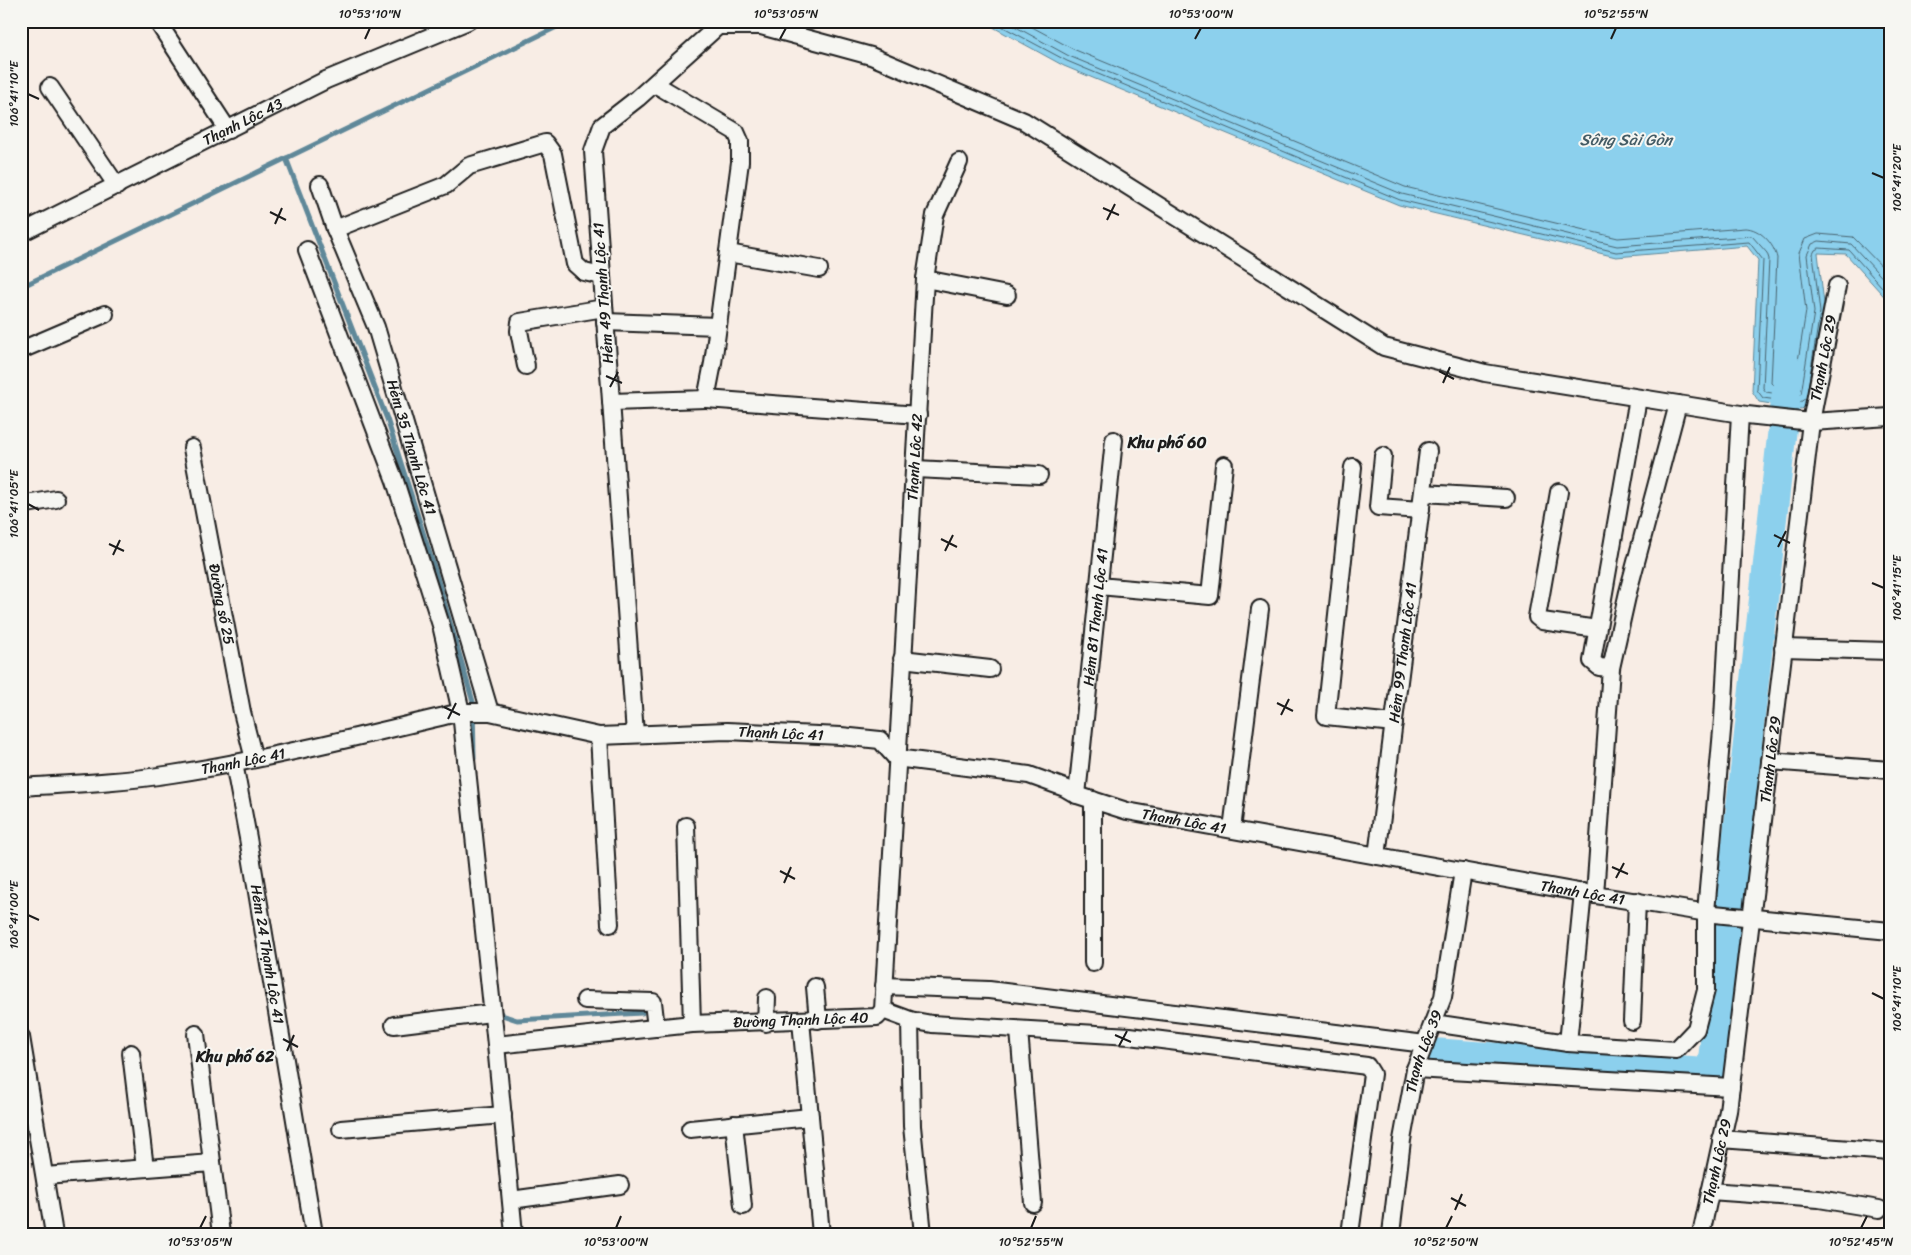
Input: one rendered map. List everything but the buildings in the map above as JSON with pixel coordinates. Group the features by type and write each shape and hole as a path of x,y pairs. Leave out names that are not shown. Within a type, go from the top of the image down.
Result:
{"street":[{"path":"157,21 228,130"},
{"name":"Thạnh Lộc 43","path":"21,233 326,80 468,21"},
{"path":"716,23 761,26 871,56 1024,121 1384,348 1485,373 1743,415 1811,422 1890,417"},
{"name":"Hẻm 49 Thạnh Lộc 41","path":"635,734 593,151 602,126 654,84 716,23"},
{"path":"654,84 729,128 739,136 740,162 718,326 706,399"},
{"path":"50,87 116,186"},
{"path":"335,230 446,185 469,166 545,144 553,154 576,264 584,272 602,276"},
{"name":"Thạnh Lộc 42","path":"896,758 925,280 935,215 959,162"},
{"name":"Hẻm 35 Thạnh Lộc 41","path":"320,185 335,230 376,327 490,712"},
{"path":"306,250 395,481 441,625 460,712 491,1013 496,1045 514,1234"},
{"path":"728,253 819,269"},
{"path":"925,280 1007,295"},
{"name":"Thạnh Lộc 29","path":"1701,1234 1722,1139 1730,1087 1811,422 1837,286"},
{"path":"21,350 105,314"},
{"path":"526,366 519,331 520,322 605,315 718,326"},
{"path":"1611,668 1599,667 1592,661 1638,398"},
{"path":"611,402 706,399 918,416"},
{"path":"1568,1043 1589,894 1611,668 1628,592 1678,404"},
{"path":"1433,1023 1568,1043 1676,1050 1696,1029 1706,990 1743,415"},
{"name":"Hẻm 81 Thạnh Lộc 41","path":"1077,795 1114,440"},
{"name":"Đường số 25","path":"192,448 242,712 254,759"},
{"name":"Hẻm 99 Thạnh Lộc 41","path":"1377,856 1428,450"},
{"path":"1383,456 1378,507 1421,510"},
{"path":"1099,586 1210,596 1224,465"},
{"path":"1353,467 1326,716 1394,723"},
{"path":"914,469 1039,475"},
{"path":"1559,492 1537,617 1542,621 1597,629"},
{"path":"1423,493 1506,498"},
{"path":"21,505 56,499"},
{"path":"1232,829 1260,609"},
{"path":"1784,648 1890,651"},
{"path":"902,659 990,669"},
{"name":"Thạnh Lộc 41","path":"21,787 107,782 171,774 254,759 460,712 490,712 599,736 727,731 841,736 880,740 896,758 1029,775 1077,795 1127,811 1589,894 1710,913 1890,931"},
{"path":"599,736 610,924"},
{"name":"Đường Thạnh Lộc 40","path":"496,1045 692,1024 877,1017 883,1010 896,758"},
{"path":"1770,761 1890,770"},
{"name":"Hẻm 24 Thạnh Lộc 41","path":"234,763 314,1234"},
{"path":"1094,800 1094,963"},
{"path":"686,826 692,1024"},
{"name":"Thạnh Lộc 39","path":"1390,1234 1402,1140 1415,1069 1443,997 1463,871"},
{"path":"1632,1021 1637,901"},
{"path":"884,986 989,990 1425,1044"},
{"path":"815,987 818,1020"},
{"path":"766,1022 767,998"},
{"path":"585,1000 654,1002 656,1028"},
{"path":"883,1010 910,1020 932,1024 1130,1036 1367,1066 1372,1074 1350,1234"},
{"path":"394,1025 491,1013"},
{"path":"910,1020 912,1126 923,1234"},
{"path":"801,1021 821,1234"},
{"path":"1019,1030 1033,1203"},
{"path":"196,1034 221,1234"},
{"path":"21,1037 46,1176 54,1234"},
{"path":"131,1053 145,1168"},
{"path":"1415,1069 1730,1087"},
{"path":"341,1129 503,1115"},
{"path":"690,1129 810,1117"},
{"path":"734,1124 742,1206"},
{"path":"1722,1139 1890,1152"},
{"path":"46,1176 212,1163"},
{"path":"511,1200 620,1185"},
{"path":"1710,1191 1819,1199 1879,1209"}],"water":[{"name":"Sông Sài Gòn","path":"982,21 1890,21 1890,303 1846,254 1818,253 1825,312 1811,400 1802,409 1759,402 1752,391 1758,260 1747,246 1616,257 1399,205 1064,66"}],"waterway":[{"path":"21,287 569,21"},
{"path":"286,158 387,419 434,567 473,702 474,759"},
{"path":"1440,1053 1711,1073 1789,369"},
{"path":"498,1009 502,1015 517,1020 642,1013"}],"district":[{"name":"Khu phố 60","path":"1167,442"},
{"name":"Khu phố 62","path":"235,1056"}]}
